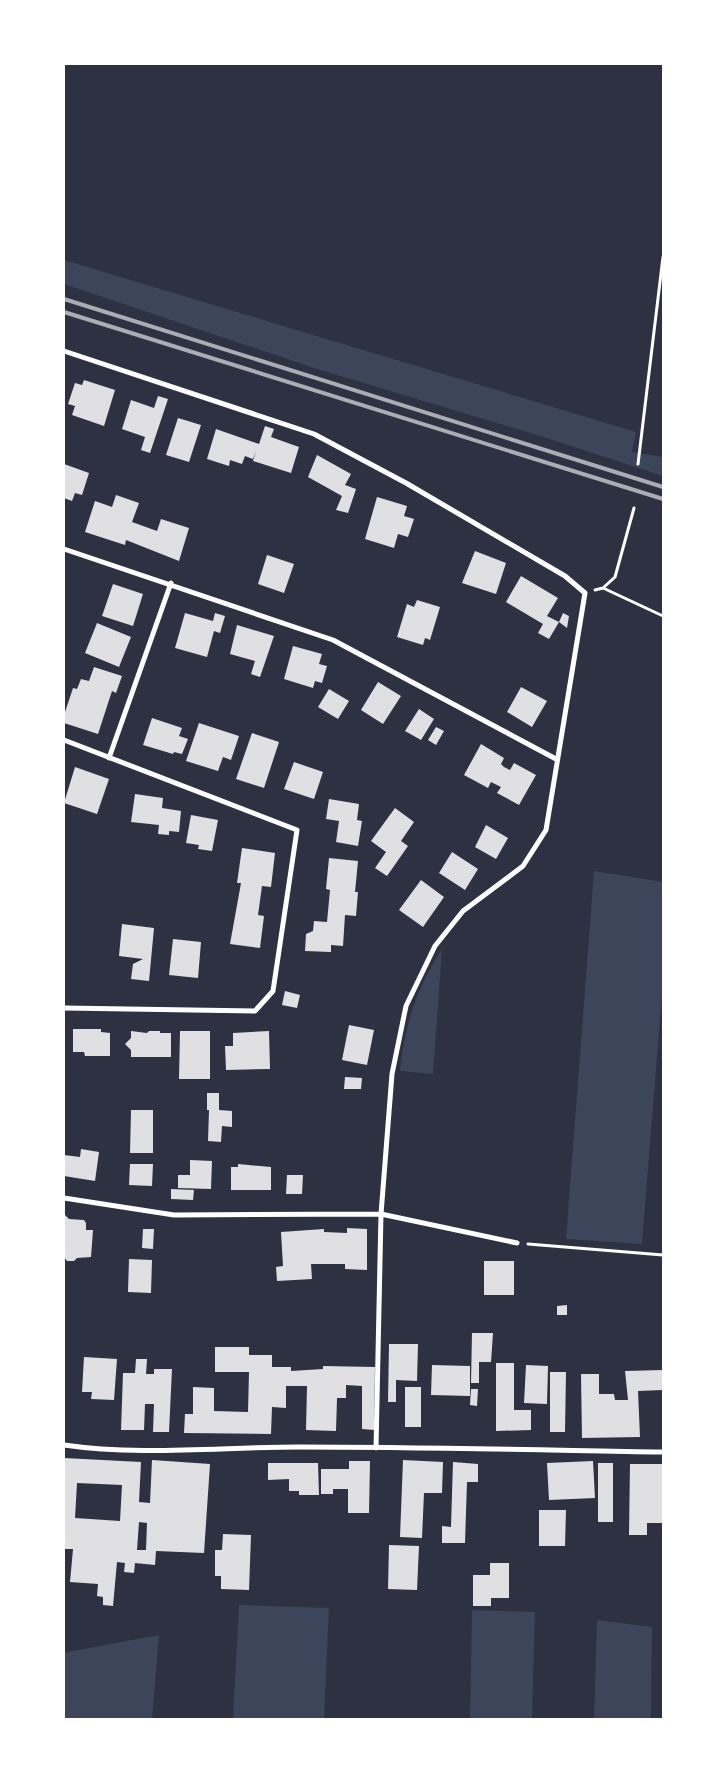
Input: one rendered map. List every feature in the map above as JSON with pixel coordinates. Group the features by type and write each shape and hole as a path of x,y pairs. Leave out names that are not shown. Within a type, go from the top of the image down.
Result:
{"street":[{"path":"64,351 314,434 406,482 565,576 585,593 556,759 546,830 523,866 463,911 435,946 406,1006 392,1074 381,1214 376,1448"},
{"path":"64,549 171,583 333,640 556,759"},
{"path":"109,758 171,583"},
{"path":"64,740 297,830 273,991 255,1011 64,1008"},
{"path":"64,1198 174,1216 381,1214 517,1243"},
{"path":"64,1445 216,1450 376,1448 663,1452"}],"path":[{"path":"638,464 663,257"},
{"path":"634,508 615,577 603,588 663,616"},
{"path":"517,1243 663,1255"}],"shaded area":[{"path":"64,260 636,432 632,452 663,457 663,476 550,439 314,368 64,284"},
{"path":"594,871 663,882 663,983 642,1244 566,1239"},
{"path":"442,949 433,1074 400,1071 405,1037 413,1007 425,979"},
{"path":"239,1605 329,1608 324,1719 233,1719"},
{"path":"472,1610 535,1612 532,1719 470,1719"},
{"path":"597,1620 652,1627 651,1719 594,1719"},
{"path":"159,1635 152,1719 64,1719 64,1654"}],"building":[{"path":"84,380 115,390 104,426 72,415 75,406 68,404 75,383 82,385"},
{"path":"158,396 168,399 150,453 141,450 145,437 122,429 131,400 154,408"},
{"path":"178,418 201,425 189,462 166,455"},
{"path":"265,426 274,429 271,437 299,447 291,473 253,461 256,451 253,459 245,456 242,464 230,460 229,466 207,459 216,429 259,444"},
{"path":"317,455 351,474 345,485 356,489 348,513 336,510 342,496 308,477"},
{"path":"64,464 89,473 82,495 75,493 72,501 64,498"},
{"path":"116,495 139,503 132,522 157,531 161,519 189,528 179,561 126,540 125,545 85,532 95,501 112,507"},
{"path":"377,497 407,506 404,516 414,519 408,537 398,534 394,548 365,539"},
{"path":"475,551 506,563 496,594 462,583"},
{"path":"267,555 294,564 284,593 258,584"},
{"path":"521,576 558,598 547,616 559,622 549,639 538,633 543,624 506,602"},
{"path":"113,584 143,594 133,626 102,616"},
{"path":"417,600 440,607 430,640 425,638 423,645 397,637 407,604 414,607"},
{"path":"185,613 213,621 215,613 225,616 220,633 214,631 207,657 175,648"},
{"path":"563,613 569,616 567,628 559,622"},
{"path":"97,623 131,637 119,667 85,653"},
{"path":"237,625 274,636 260,677 251,674 255,661 230,654"},
{"path":"293,646 322,654 319,664 327,666 322,683 315,681 313,688 284,679"},
{"path":"94,667 122,676 116,693 112,691 98,734 64,723 64,715 73,688 77,689 81,679 89,681"},
{"path":"378,682 401,696 383,724 361,710"},
{"path":"521,687 547,701 532,727 507,712"},
{"path":"329,689 349,701 338,719 318,707"},
{"path":"419,709 434,719 421,740 405,731"},
{"path":"152,718 182,728 179,736 188,739 182,754 174,752 173,754 143,745"},
{"path":"199,723 239,736 231,760 223,757 218,771 186,761"},
{"path":"436,727 444,731 436,745 428,740"},
{"path":"252,733 279,742 264,788 236,779"},
{"path":"481,744 504,758 501,764 504,767 510,770 514,763 536,775 519,805 497,793 501,787 491,782 488,788 464,775"},
{"path":"294,762 323,772 314,799 284,789"},
{"path":"75,767 109,779 97,814 64,803"},
{"path":"135,794 163,798 162,808 181,811 179,832 169,831 169,835 158,834 159,825 131,822"},
{"path":"329,799 359,804 357,820 362,821 358,846 336,842 339,821 326,819"},
{"path":"395,808 414,822 401,841 408,846 387,876 375,868 386,852 371,841"},
{"path":"191,815 218,820 212,851 198,849 199,845 186,843"},
{"path":"486,825 508,838 496,859 475,847"},
{"path":"242,848 275,853 271,887 262,886 258,915 264,916 260,948 230,944 241,883 237,883"},
{"path":"452,852 478,869 465,890 439,873"},
{"path":"329,858 358,861 355,892 358,892 356,916 345,915 343,946 331,945 331,952 305,951 306,934 313,931 314,921 327,922 330,890 326,889"},
{"path":"421,880 444,897 423,927 399,910"},
{"path":"122,924 154,928 149,981 131,979 133,964 143,959 119,956"},
{"path":"173,939 201,942 198,978 169,975"},
{"path":"285,991 300,995 297,1008 282,1005"},
{"path":"349,1025 374,1030 367,1065 342,1060"},
{"path":"73,1029 101,1029 101,1032 110,1033 110,1056 85,1056 84,1052 73,1052"},
{"path":"131,1031 171,1033 171,1057 131,1057 131,1050 125,1044 131,1038"},
{"path":"180,1031 210,1031 210,1079 179,1079"},
{"path":"269,1031 270,1069 226,1070 225,1046 233,1046 233,1033"},
{"path":"345,1077 362,1078 361,1089 344,1089"},
{"path":"207,1093 219,1093 219,1110 232,1111 232,1127 222,1126 221,1142 208,1141 209,1110 207,1110"},
{"path":"131,1110 153,1110 153,1153 130,1153"},
{"path":"81,1149 99,1152 95,1181 64,1176 64,1155 80,1157"},
{"path":"190,1160 212,1161 211,1189 178,1188 178,1175 190,1175"},
{"path":"130,1164 153,1164 152,1186 129,1185"},
{"path":"238,1164 271,1167 271,1190 231,1190 231,1167 238,1167"},
{"path":"287,1175 303,1175 302,1194 286,1194"},
{"path":"171,1189 194,1190 193,1200 171,1199"},
{"path":"64,1214 69,1219 84,1220 86,1230 93,1230 91,1257 67,1261 64,1257"},
{"path":"347,1228 367,1229 367,1270 345,1269 345,1264 311,1264 312,1279 277,1281 276,1267 283,1266 281,1232 324,1229 324,1232 347,1233"},
{"path":"143,1229 154,1229 153,1249 142,1248"},
{"path":"129,1259 152,1260 151,1293 128,1292"},
{"path":"484,1261 514,1261 514,1295 484,1295"},
{"path":"567,1305 567,1315 557,1315 557,1306"},
{"path":"472,1333 493,1333 491,1362 479,1362 479,1383 471,1383"},
{"path":"389,1344 418,1344 417,1381 396,1380 396,1402 388,1402"},
{"path":"215,1347 249,1347 249,1355 272,1355 272,1367 291,1367 291,1371 323,1369 323,1366 375,1367 374,1430 362,1429 362,1386 346,1385 346,1398 337,1398 336,1431 306,1430 307,1386 286,1386 286,1408 272,1407 271,1434 184,1433 185,1414 193,1414 193,1387 214,1388 214,1411 248,1412 249,1372 215,1372"},
{"path":"84,1357 117,1359 114,1400 91,1399 92,1392 82,1392"},
{"path":"136,1359 147,1359 146,1374 154,1374 154,1369 172,1369 169,1432 153,1432 154,1404 145,1404 144,1430 121,1430 123,1373 135,1373"},
{"path":"496,1363 514,1363 514,1410 531,1410 531,1430 496,1431"},
{"path":"432,1365 470,1366 470,1396 431,1395"},
{"path":"526,1365 548,1366 547,1404 524,1403"},
{"path":"663,1370 663,1390 638,1391 640,1437 582,1438 581,1374 599,1374 599,1394 614,1394 615,1400 628,1400 625,1371"},
{"path":"550,1372 566,1372 565,1432 550,1432"},
{"path":"405,1387 421,1387 421,1427 405,1427"},
{"path":"471,1389 478,1389 477,1406 470,1405"},
{"path":"64,1458 141,1462 139,1502 150,1503 152,1460 210,1464 204,1553 156,1551 155,1565 135,1563 134,1573 124,1572 125,1563 117,1562 113,1606 103,1605 103,1597 97,1596 98,1584 70,1582 73,1549 64,1549","holes":["77,1483 122,1485 120,1521 75,1518","139,1522 147,1523 146,1550 137,1550"]},
{"path":"403,1460 443,1462 442,1493 424,1493 422,1538 400,1537"},
{"path":"349,1461 370,1461 369,1513 348,1513 348,1489 333,1489 333,1494 321,1494 321,1469 349,1469"},
{"path":"593,1461 595,1498 549,1500 547,1463"},
{"path":"453,1462 478,1464 478,1482 467,1482 465,1543 442,1543 442,1526 451,1527"},
{"path":"268,1463 318,1463 319,1495 299,1495 299,1491 289,1491 289,1479 268,1480"},
{"path":"598,1463 613,1463 613,1522 598,1522"},
{"path":"630,1464 663,1464 663,1523 647,1523 647,1535 629,1535"},
{"path":"539,1510 566,1510 565,1546 539,1546"},
{"path":"223,1534 251,1535 249,1590 221,1589 221,1576 215,1576 215,1550 222,1550"},
{"path":"389,1545 419,1546 417,1590 388,1589"},
{"path":"490,1563 509,1563 509,1598 491,1598 491,1606 473,1606 473,1575 490,1575"}],"railway":[{"path":"64,299 663,487"},
{"path":"64,312 663,499"}]}
